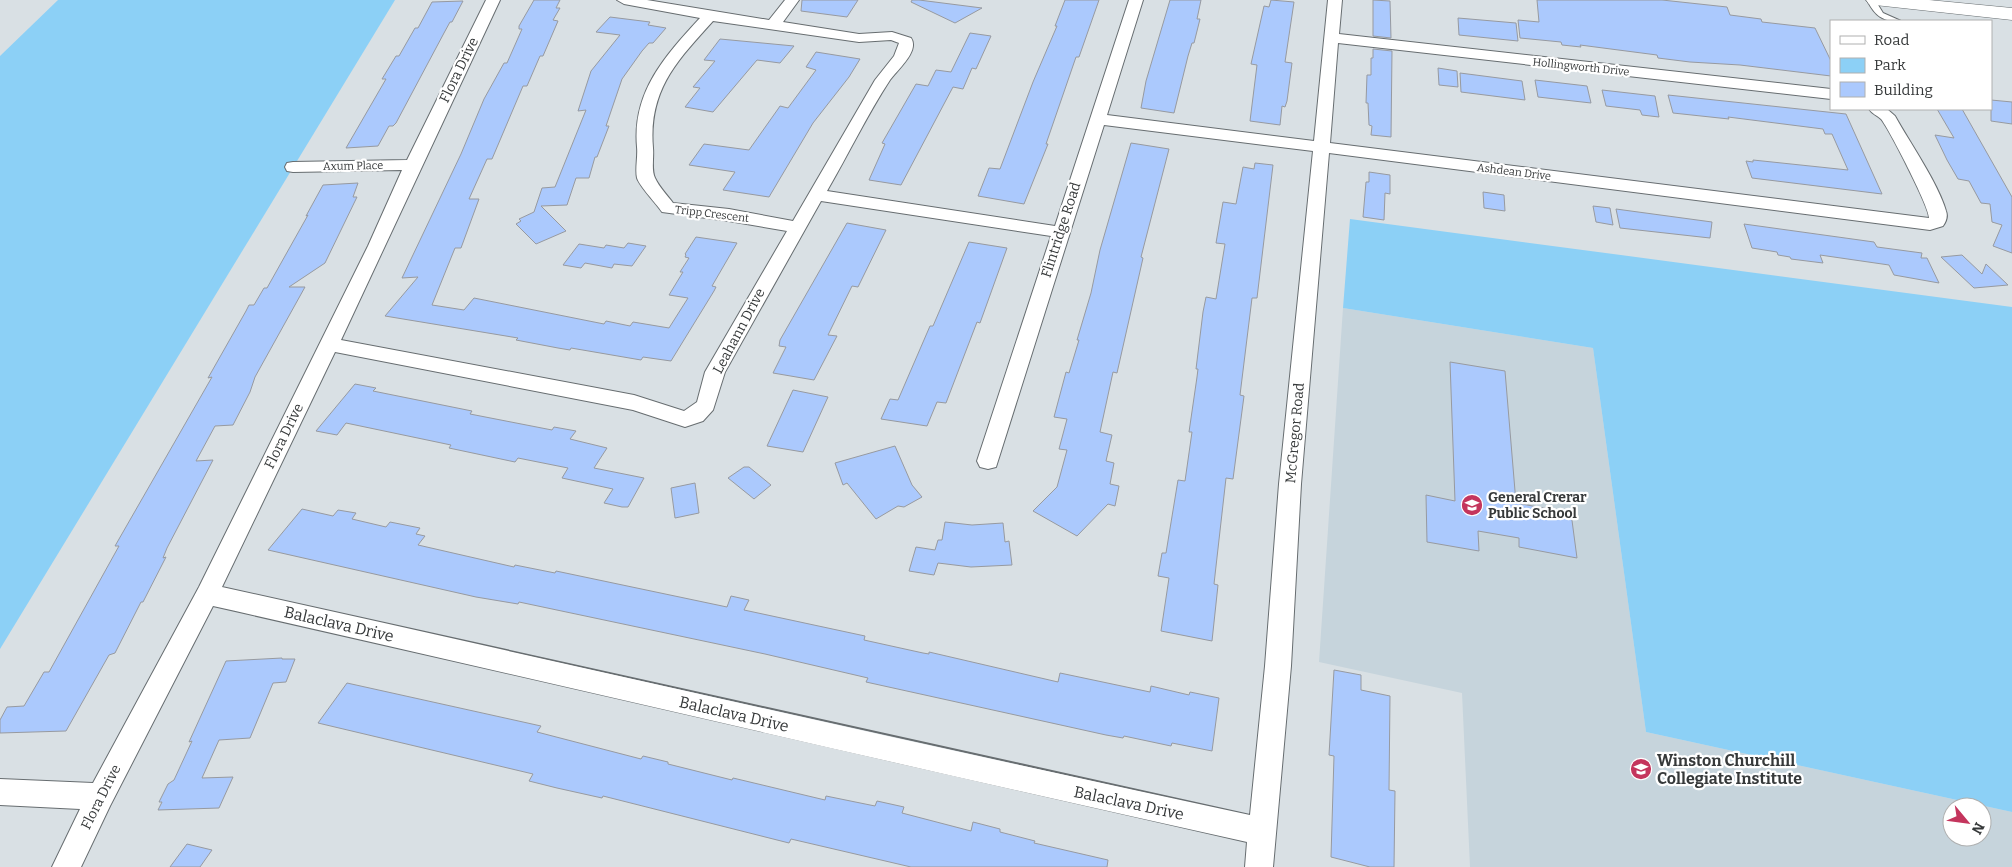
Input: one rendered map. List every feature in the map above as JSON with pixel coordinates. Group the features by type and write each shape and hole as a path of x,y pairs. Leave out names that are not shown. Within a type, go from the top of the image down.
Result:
{"main road":[{"path":"1875,0 2012,14"}],"street":[{"name":"Flora Drive","path":"66,867 100,797 207,594 377,246 413,165 493,0"},
{"path":"624,0 710,16 774,24 792,0"},
{"name":"Flintridge Road","path":"988,461 1136,0"},
{"name":"McGregor Road","path":"1259,867 1278,666 1288,510 1310,264 1323,147 1335,0"},
{"name":"Tripp Crescent","path":"710,16 668,62 661,73 646,113 643,135 646,178 668,208 797,227"},
{"name":"Leahann Drive","path":"328,344 634,403 685,419 696,415 706,405 716,372 797,227 883,80 898,58 905,53 907,47 906,41 892,36 859,38 774,24"},
{"name":"Hollingworth Drive","path":"1332,38 1577,68 1830,94"},
{"name":"Ashdean Drive","path":"1098,119 1930,224 1938,222 1938,213 1925,185 1887,116 1878,110"},
{"name":"Axum Place","path":"293,167 413,165"},
{"path":"817,195 1060,232"},
{"name":"Balaclava Drive","path":"207,594 618,686 977,770 1262,831"},
{"path":"0,792 100,797"}],"lane":[{"path":"1871,0 1877,12 1894,20"}],"shaded area":[{"name":"General Crerar Public School","path":"1343,308 1593,348 1646,732 1943,797 1942,847 1992,847 1992,808 2012,812 2012,867 1470,867 1462,693 1319,662"}],"green space":[{"path":"58,0 395,0 0,649 0,56"},
{"path":"1350,219 2012,307 2012,812 1992,808 1992,797 1943,797 1646,732 1593,348 1343,308"}],"building":[{"path":"534,0 560,0 556,8 560,8 553,20 558,21 543,56 540,56 527,86 523,86 492,159 487,159 469,199 479,199 461,248 455,248 432,305 464,310 474,298 604,324 606,321 630,326 633,322 669,328 688,298 669,295 683,272 680,272 689,258 685,257 685,254 696,237 737,243 712,286 716,287 714,291 671,361 643,357 641,360 571,348 570,350 516,340 518,338 385,316 418,277 402,278 461,154 484,99 504,63 507,63 522,29 519,29 519,26"},
{"path":"802,0 858,0 847,17 801,11"},
{"path":"912,0 982,8 955,23 911,2"},
{"path":"1065,0 1099,0 1079,57 1076,57 1046,144 1048,144 1024,204 978,196 989,168 1000,169 1033,82 1057,26 1055,26"},
{"path":"1170,0 1201,0 1197,19 1200,19 1194,43 1192,43 1188,56 1174,113 1141,108 1146,81"},
{"path":"1271,0 1294,2 1285,62 1292,63 1287,101 1285,107 1282,106 1280,125 1250,121 1257,65 1251,64 1264,6 1269,7"},
{"path":"1373,0 1390,1 1391,38 1373,36"},
{"path":"1537,0 1662,0 1727,7 1730,15 1761,19 1762,22 1815,28 1830,59 1830,76 1740,65 1690,62 1658,58 1657,55 1580,45 1581,47 1562,45 1561,42 1520,38 1518,20 1539,22"},
{"path":"463,1 396,123 393,126 389,126 378,146 346,148 386,79 382,79 396,56 399,56 415,28 418,28 432,2"},
{"path":"610,17 650,22 648,25 666,28 653,43 649,43 642,51 622,79 606,126 609,126 597,157 595,157 589,178 576,178 567,205 541,206 566,231 536,244 516,224 521,221 519,219 534,212 542,188 555,187 586,110 578,111 591,71 620,35 596,32"},
{"path":"1458,18 1516,23 1518,41 1459,35"},
{"path":"970,33 991,36 976,69 972,68 963,89 953,87 901,185 869,180 885,144 882,143 916,84 928,86 936,70 951,72"},
{"path":"720,39 794,46 780,63 757,60 713,112 685,107 700,88 693,87 715,61 704,60"},
{"path":"1373,49 1392,51 1391,137 1371,135 1372,126 1369,125 1368,103 1366,103 1367,75 1371,75"},
{"path":"816,52 860,59 849,77 813,123 769,197 723,190 735,172 689,165 704,144 749,150 780,106 788,108 816,70 806,67"},
{"path":"1438,68 1457,71 1458,87 1439,85"},
{"path":"1460,73 1522,81 1525,100 1461,92"},
{"path":"1535,80 1587,86 1591,103 1538,97"},
{"path":"1602,90 1655,96 1659,117 1642,115 1640,110 1606,106"},
{"path":"1668,95 1846,114 1882,194 1752,178 1746,161 1753,162 1753,160 1848,170 1832,134 1825,134 1823,129 1728,117 1729,119 1673,113"},
{"path":"1992,100 2012,102 2012,124 1991,121"},
{"path":"1938,110 1963,110 2012,197 2012,253 1993,246 2002,225 1992,222 1990,204 1981,203 1969,181 1958,179 1935,135 1954,138"},
{"path":"1131,143 1169,149 1141,257 1143,258 1117,373 1113,372 1100,432 1112,435 1106,461 1114,463 1110,484 1119,486 1115,506 1108,504 1077,536 1033,511 1057,487 1067,450 1059,449 1067,419 1054,417 1066,372 1069,373 1079,340 1077,340 1091,293 1100,250"},
{"path":"1255,163 1273,165 1257,298 1252,298 1240,395 1244,396 1233,479 1226,478 1214,584 1218,585 1212,641 1161,631 1169,578 1158,576 1162,553 1166,553 1178,480 1185,481 1192,432 1189,432 1198,369 1196,369 1203,312 1206,297 1216,299 1225,244 1216,243 1223,202 1236,204 1243,167 1254,169"},
{"path":"1369,172 1390,175 1390,194 1385,193 1384,220 1363,217 1366,182 1369,182"},
{"path":"358,183 353,197 357,197 325,263 289,287 305,287 255,377 250,392 233,425 215,426 196,461 213,460 167,548 163,558 166,557 143,602 141,602 115,653 109,655 66,731 0,733 0,720 7,707 24,706 44,672 49,672 119,546 115,546 212,377 208,378 249,305 254,305 264,288 267,288 323,185"},
{"path":"1483,192 1504,195 1505,211 1484,208"},
{"path":"1593,206 1610,208 1613,225 1596,222"},
{"path":"1616,209 1712,222 1710,238 1620,228"},
{"path":"847,223 886,230 858,287 852,286 828,335 837,336 814,380 773,373 786,347 779,346 780,340"},
{"path":"1744,224 1874,242 1877,247 1922,253 1921,258 1927,258 1939,283 1894,275 1889,265 1820,255 1823,263 1791,259 1790,257 1778,255 1777,252 1752,248"},
{"path":"969,242 1007,248 980,323 977,322 946,403 937,402 927,426 881,419 890,399 898,400 930,326 933,326"},
{"path":"628,243 646,246 632,266 614,264 612,268 585,263 581,268 563,265 579,244 604,248 606,245 624,248"},
{"path":"1962,255 1982,274 1986,264 2008,285 1974,288 1941,257"},
{"path":"1450,362 1505,371 1516,503 1571,513 1577,558 1519,547 1519,538 1478,531 1479,551 1427,542 1426,495 1455,501"},
{"path":"355,384 376,388 373,391 472,411 470,414 552,430 554,427 576,431 570,439 607,448 594,468 644,478 628,507 622,507 604,503 613,489 562,478 568,468 518,458 515,462 449,448 451,445 346,423 337,435 316,431"},
{"path":"793,390 828,397 803,452 767,446"},
{"path":"895,446 912,485 922,497 904,507 898,506 876,519 847,483 843,485 835,463"},
{"path":"744,467 749,467 771,485 754,499 728,478"},
{"path":"695,483 699,513 675,518 671,488"},
{"path":"302,509 333,516 338,510 356,513 352,519 386,527 390,522 420,528 416,534 425,536 418,545 514,567 515,565 555,573 556,571 727,607 731,596 749,600 744,610 865,636 864,640 923,653 929,654 929,652 1058,682 1060,673 1150,692 1151,686 1189,695 1190,692 1219,698 1212,751 1172,743 1171,746 1124,736 1123,738 1106,735 866,682 868,678 765,654 519,602 518,604 476,597 268,550"},
{"path":"945,522 972,525 1003,523 1005,542 1009,541 1012,565 971,567 938,563 934,575 909,571 916,547 935,550 938,540 942,540"},
{"path":"295,659 286,682 273,683 250,738 219,740 202,778 233,777 219,808 158,810 162,802 159,802 168,784 174,780 226,661"},
{"path":"1334,670 1361,675 1361,690 1390,696 1389,790 1395,791 1394,867 1370,867 1331,857 1334,756 1329,755"},
{"path":"347,683 541,726 537,732 641,759 643,756 668,762 668,764 732,780 733,778 825,800 826,796 875,806 877,801 904,807 902,813 971,831 973,822 1000,829 1000,832 1035,841 1034,843 1108,860 1107,867 911,867 791,839 789,843 603,796 602,798 557,788 529,781 533,774 318,723"},
{"path":"187,844 212,850 200,867 170,867"}],"place":[{"name":"General Crerar Public School","path":"1472,505"},
{"name":"Winston Churchill Collegiate Institute","path":"1641,769"}]}
